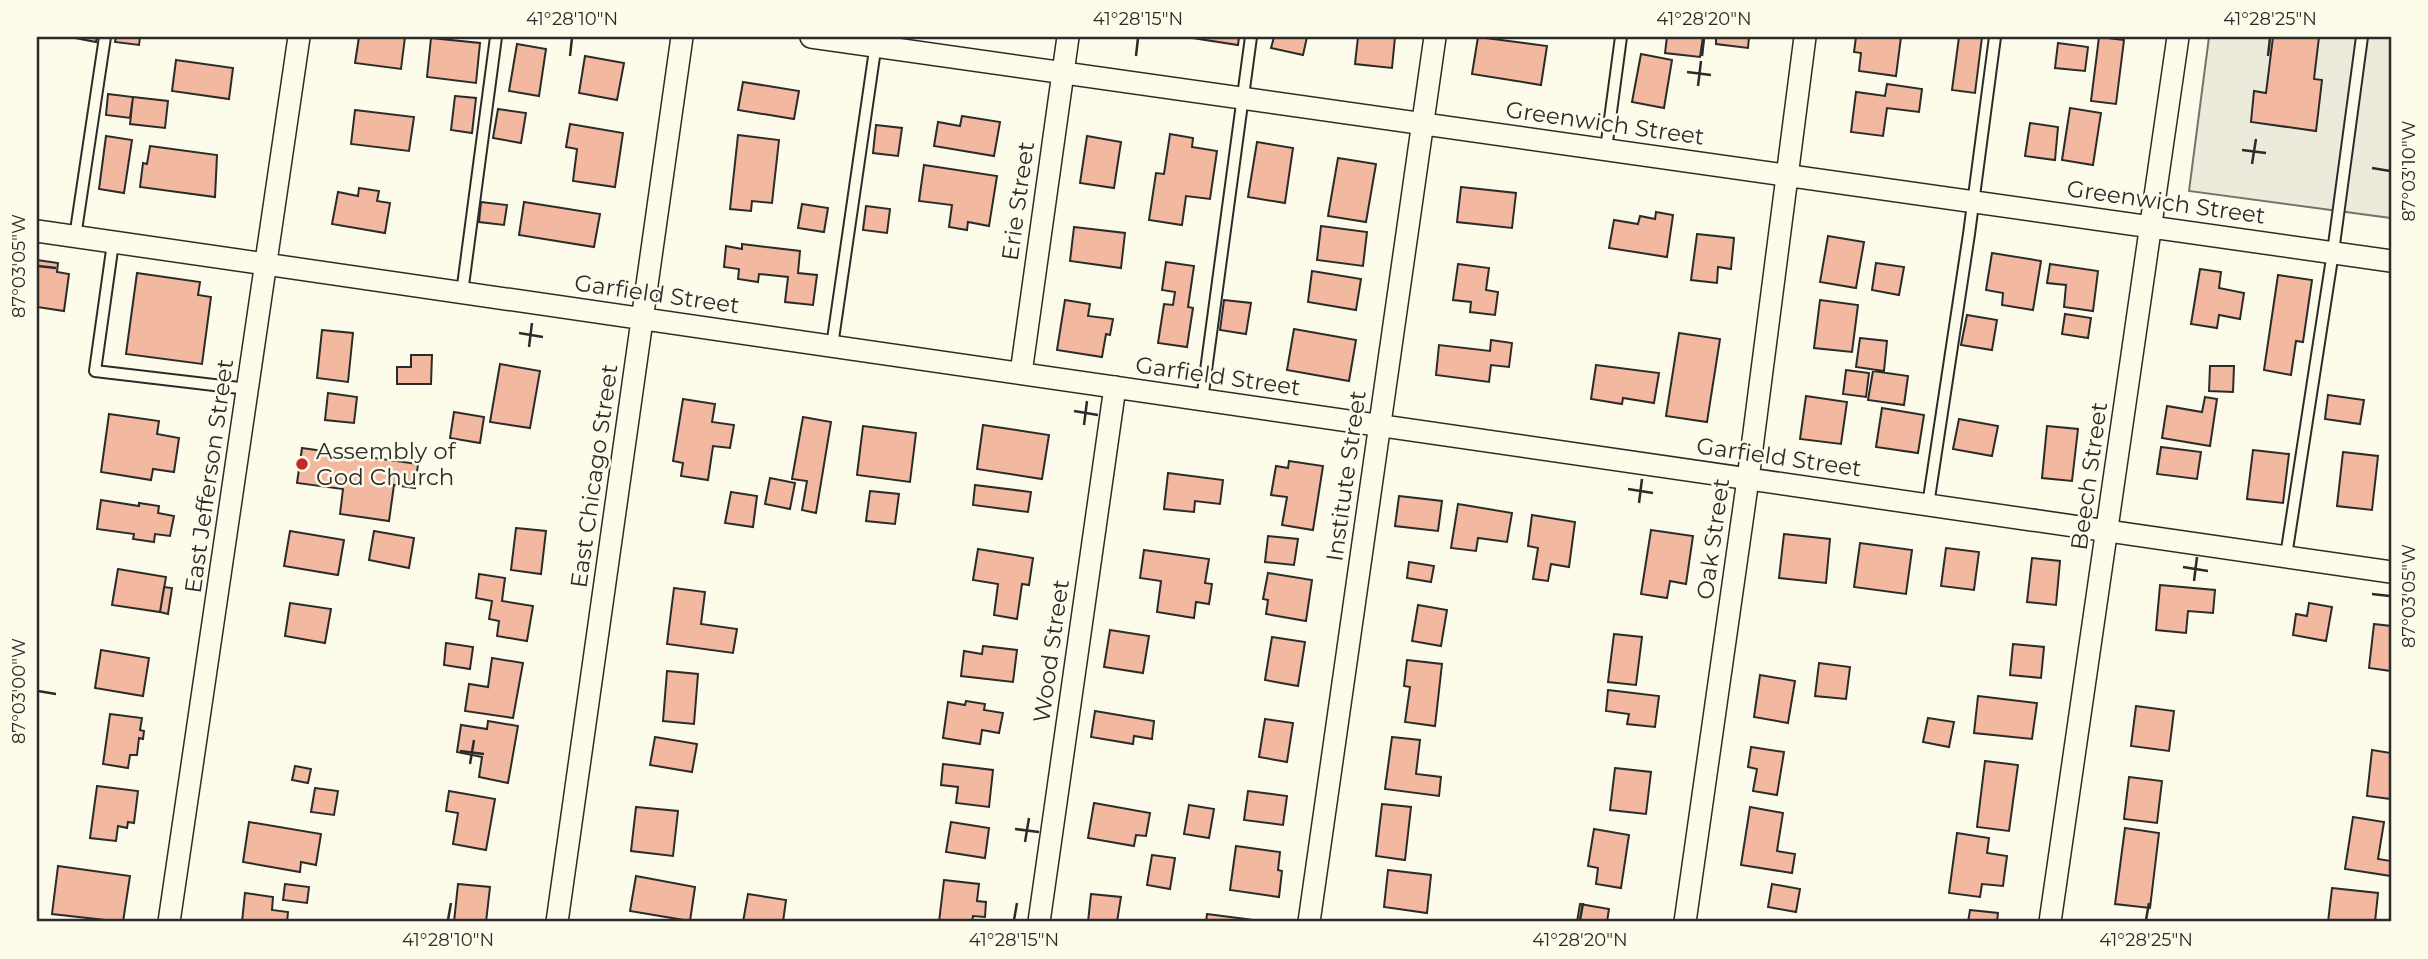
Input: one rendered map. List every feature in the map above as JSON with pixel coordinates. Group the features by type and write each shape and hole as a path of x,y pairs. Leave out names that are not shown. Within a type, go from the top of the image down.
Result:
{"street":[{"name":"East Jefferson Street","path":"169,922 299,37"},
{"name":"East Chicago Street","path":"557,922 682,37"},
{"name":"Greenwich Street","path":"810,37 876,41 1063,72 2391,261"},
{"name":"Erie Street","path":"1021,373 1068,37"},
{"name":"Institute Street","path":"1309,922 1436,37"},
{"name":"Oak Street","path":"1685,922 1748,479 1805,37"},
{"name":"Beech Street","path":"2050,922 2108,531 2174,37"},
{"name":"Garfield Street","path":"37,231 2391,572"},
{"name":"Wood Street","path":"1039,922 1115,387"}],"lane":[{"path":"75,237 105,37"},
{"path":"461,293 496,37"},
{"path":"1202,400 1251,37"},
{"path":"1606,149 1621,37"},
{"path":"1928,505 1995,37"},
{"path":"2286,556 2333,252 2362,37"},
{"path":"832,346 876,41"},
{"path":"113,243 95,371 248,389"}],"shaded area":[{"path":"2209,37 2391,37 2391,218 2189,191"}],"building":[{"path":"70,37 97,37 96,42"},
{"path":"116,37 140,37 139,45 115,42"},
{"path":"359,37 405,37 401,69 355,63"},
{"path":"1186,37 1239,37 1238,45"},
{"path":"1274,37 1307,37 1303,55 1271,48"},
{"path":"1358,37 1395,37 1392,68 1355,64"},
{"path":"1478,37 1547,46 1541,85 1472,74"},
{"path":"1667,37 1703,37 1700,57 1665,53"},
{"path":"1716,37 1749,37 1748,48 1716,44"},
{"path":"1856,37 1901,37 1896,76 1859,71 1861,53 1854,52"},
{"path":"1959,37 1982,37 1975,93 1952,90"},
{"path":"2099,37 2124,40 2116,104 2091,101"},
{"path":"2273,37 2319,37 2314,79 2322,80 2316,131 2251,122 2254,91 2266,93"},
{"path":"431,38 480,43 476,83 427,77"},
{"path":"2058,43 2088,47 2085,71 2055,68"},
{"path":"517,44 546,49 539,96 509,91"},
{"path":"1641,54 1672,60 1664,108 1632,102"},
{"path":"585,56 624,63 617,100 579,93"},
{"path":"176,60 233,68 229,99 172,91"},
{"path":"743,82 799,91 794,119 738,110"},
{"path":"1887,84 1922,89 1919,112 1887,108 1883,136 1851,132 1856,92 1885,96"},
{"path":"108,94 133,97 130,118 106,115"},
{"path":"455,96 476,98 472,133 451,130"},
{"path":"133,97 168,101 165,128 130,124"},
{"path":"2070,108 2101,113 2093,165 2062,160"},
{"path":"498,109 526,113 521,143 493,138"},
{"path":"355,110 414,117 409,151 351,144"},
{"path":"962,116 1000,122 994,156 934,146 938,122 960,126"},
{"path":"2030,123 2058,127 2055,160 2025,156"},
{"path":"570,124 623,133 615,187 573,181 577,149 566,147"},
{"path":"876,125 902,128 898,156 873,153"},
{"path":"1170,134 1193,138 1192,147 1217,151 1210,199 1186,196 1182,225 1149,220 1156,173 1164,174"},
{"path":"738,135 779,140 772,203 752,201 751,211 730,209"},
{"path":"106,136 132,140 124,193 99,189"},
{"path":"1087,136 1121,142 1114,188 1080,183"},
{"path":"1257,142 1293,148 1285,203 1248,197"},
{"path":"150,146 217,155 215,197 140,187 143,163 147,164"},
{"path":"1338,158 1376,164 1366,222 1328,216"},
{"path":"924,165 997,176 989,226 968,222 967,230 949,227 952,205 919,201"},
{"path":"1461,187 1516,193 1512,228 1457,222"},
{"path":"359,188 379,191 377,201 390,203 385,233 332,224 338,192 358,196"},
{"path":"481,202 507,205 504,225 479,222"},
{"path":"524,202 600,214 594,247 519,235"},
{"path":"802,204 828,208 824,232 798,228"},
{"path":"866,206 890,209 887,233 863,230"},
{"path":"1656,212 1673,215 1667,257 1609,248 1614,220 1638,224 1640,216 1655,219"},
{"path":"1321,226 1367,232 1363,266 1317,260"},
{"path":"1074,227 1125,233 1121,268 1070,261"},
{"path":"1697,234 1734,238 1731,269 1718,267 1717,283 1691,280"},
{"path":"1828,236 1864,242 1856,288 1820,282"},
{"path":"742,244 800,251 798,273 817,275 813,305 785,302 788,277 759,274 758,282 738,279 739,269 724,267 726,246 742,249"},
{"path":"1992,253 2041,261 2033,310 2002,305 2003,293 1986,290"},
{"path":"37,260 58,263 57,272 69,274 64,311 37,307"},
{"path":"1166,262 1194,266 1188,307 1193,308 1187,347 1158,343 1164,304 1173,305 1175,292 1162,290"},
{"path":"1876,263 1904,267 1899,295 1872,290"},
{"path":"1458,264 1489,268 1486,290 1498,292 1495,315 1470,312 1471,302 1453,300"},
{"path":"2050,264 2098,271 2093,311 2064,307 2066,285 2047,283"},
{"path":"2200,269 2221,272 2219,288 2244,293 2240,319 2219,315 2217,328 2191,324"},
{"path":"1312,271 1361,279 1356,310 1308,302"},
{"path":"137,273 200,282 198,295 211,297 202,364 126,354"},
{"path":"2278,275 2312,280 2303,342 2296,341 2291,375 2264,370"},
{"path":"1065,300 1090,304 1088,316 1113,319 1110,335 1106,334 1102,357 1057,350"},
{"path":"1224,300 1251,303 1246,334 1220,330"},
{"path":"1820,300 1858,305 1852,352 1814,348"},
{"path":"2065,314 2091,318 2088,338 2062,334"},
{"path":"1967,315 1997,320 1992,350 1961,345"},
{"path":"1294,329 1356,340 1349,381 1287,370"},
{"path":"322,330 353,333 348,382 317,378"},
{"path":"1679,333 1720,339 1707,422 1666,416"},
{"path":"1860,338 1887,341 1884,371 1856,367"},
{"path":"1491,340 1512,343 1509,367 1491,365 1489,382 1436,375 1439,345 1490,351"},
{"path":"411,355 432,355 431,384 397,384 397,367 411,367"},
{"path":"500,364 540,371 530,428 490,422"},
{"path":"1596,365 1659,373 1654,403 1623,398 1622,404 1591,399"},
{"path":"2210,366 2234,366 2233,392 2209,391"},
{"path":"1846,370 1869,373 1866,397 1843,394"},
{"path":"1873,371 1908,376 1904,405 1868,400"},
{"path":"328,393 357,397 354,423 325,420"},
{"path":"2328,395 2364,400 2360,424 2325,419"},
{"path":"1806,396 1847,402 1841,444 1800,439"},
{"path":"2205,397 2217,399 2210,446 2162,438 2167,406 2202,412"},
{"path":"683,399 715,404 712,422 734,425 730,448 713,446 708,480 681,476 683,463 673,461"},
{"path":"1882,408 1924,415 1918,453 1876,447"},
{"path":"454,412 484,417 480,443 450,438"},
{"path":"109,414 159,421 157,434 179,438 174,472 153,469 151,480 101,472"},
{"path":"803,417 831,422 816,513 802,510 807,481 792,479"},
{"path":"1959,419 1998,426 1992,456 1953,449"},
{"path":"983,425 1049,435 1042,479 977,469"},
{"path":"863,426 916,433 910,482 857,475"},
{"path":"2047,426 2078,429 2072,481 2042,478"},
{"path":"2161,447 2201,452 2197,479 2157,474"},
{"path":"302,448 418,464 415,488 394,485 389,521 340,514 343,489 297,483"},
{"path":"2253,450 2289,454 2283,503 2247,499"},
{"path":"2343,452 2378,456 2372,510 2337,506"},
{"path":"1289,461 1323,466 1313,530 1282,525 1287,497 1271,495 1276,466 1288,468"},
{"path":"1168,473 1223,480 1220,504 1195,501 1194,512 1164,509"},
{"path":"770,478 795,483 790,509 765,504"},
{"path":"975,485 1031,492 1028,512 973,505"},
{"path":"870,491 899,494 895,524 866,521"},
{"path":"731,492 757,496 753,527 725,523"},
{"path":"1399,496 1442,501 1438,531 1395,526"},
{"path":"101,500 159,506 158,513 174,516 170,536 155,534 154,542 133,539 134,534 97,529"},
{"path":"1458,504 1512,513 1507,542 1478,538 1476,551 1451,548"},
{"path":"1532,515 1575,522 1569,567 1551,564 1548,581 1533,579 1538,548 1528,546"},
{"path":"516,528 546,531 541,574 511,570"},
{"path":"1651,530 1693,536 1686,584 1670,581 1667,598 1641,594"},
{"path":"290,531 344,540 338,575 284,566"},
{"path":"374,531 414,538 409,568 369,560"},
{"path":"1784,534 1830,539 1826,583 1779,578"},
{"path":"1268,536 1298,539 1294,565 1265,562"},
{"path":"1860,543 1912,550 1906,594 1854,587"},
{"path":"1946,548 1979,552 1974,590 1941,586"},
{"path":"978,549 1033,558 1029,585 1022,584 1017,619 994,615 998,584 973,580"},
{"path":"1144,550 1209,559 1205,583 1212,584 1209,604 1196,602 1194,618 1157,612 1161,581 1140,578"},
{"path":"2032,558 2060,561 2056,605 2027,602"},
{"path":"1409,562 1434,566 1431,582 1407,578"},
{"path":"118,569 166,577 160,612 112,605"},
{"path":"1268,573 1312,580 1306,621 1266,614 1268,600 1263,599"},
{"path":"479,574 505,578 502,601 533,606 527,641 497,636 499,621 489,619 492,601 476,598"},
{"path":"2160,585 2215,590 2213,613 2188,611 2186,633 2156,630"},
{"path":"164,587 172,588 168,614 160,612"},
{"path":"674,588 705,592 701,624 737,629 733,653 667,644"},
{"path":"290,603 331,609 325,643 285,636"},
{"path":"2309,603 2332,607 2326,641 2293,635 2296,614 2307,616"},
{"path":"1418,605 1447,610 1441,646 1412,641"},
{"path":"2374,624 2391,626 2391,671 2369,668"},
{"path":"1110,630 1149,636 1143,673 1104,667"},
{"path":"1614,634 1642,637 1636,685 1608,682"},
{"path":"1272,637 1305,642 1298,686 1265,680"},
{"path":"446,643 473,647 470,669 444,665"},
{"path":"2013,644 2044,647 2041,678 2010,675"},
{"path":"983,646 1017,650 1013,682 961,676 964,651 982,654"},
{"path":"101,650 149,658 143,696 95,688"},
{"path":"492,658 523,663 513,718 465,711 469,684 488,687"},
{"path":"1407,660 1442,664 1435,726 1405,722 1410,687 1404,686"},
{"path":"1819,663 1850,667 1846,699 1815,696"},
{"path":"667,671 698,674 694,724 663,721"},
{"path":"1760,675 1795,681 1788,723 1754,717"},
{"path":"1608,690 1659,696 1655,727 1627,724 1629,714 1606,711"},
{"path":"1978,696 2037,703 2032,739 1974,733"},
{"path":"966,701 985,704 984,710 1003,713 999,733 982,730 980,744 943,738 948,702 965,705"},
{"path":"2136,706 2174,711 2169,751 2131,746"},
{"path":"1095,711 1154,721 1152,739 1134,736 1133,744 1091,737"},
{"path":"110,714 142,718 140,730 144,731 143,739 139,738 137,755 130,755 128,768 103,764"},
{"path":"1928,718 1954,722 1949,747 1923,742"},
{"path":"1265,719 1293,723 1287,762 1259,757"},
{"path":"488,721 518,726 508,783 479,777 482,757 457,752 461,725 487,729"},
{"path":"655,737 697,744 692,772 650,765"},
{"path":"1392,737 1420,740 1416,774 1441,777 1439,796 1385,789"},
{"path":"1751,747 1784,752 1777,795 1753,791 1757,769 1748,767"},
{"path":"2372,750 2391,753 2391,799 2367,796"},
{"path":"1985,761 2018,765 2009,831 1977,827"},
{"path":"943,764 993,770 989,807 956,803 958,787 941,785"},
{"path":"295,766 311,769 308,783 292,780"},
{"path":"1615,768 1651,772 1646,814 1610,810"},
{"path":"2129,777 2162,781 2157,823 2124,819"},
{"path":"97,786 138,791 134,823 128,822 127,828 118,826 116,841 90,838"},
{"path":"315,788 338,791 334,815 311,812"},
{"path":"449,791 495,799 486,850 453,844 458,813 446,811"},
{"path":"1248,791 1287,796 1283,825 1244,820"},
{"path":"1094,803 1150,813 1146,836 1136,835 1134,846 1088,838"},
{"path":"1382,804 1411,807 1405,860 1376,856"},
{"path":"1189,805 1214,809 1209,838 1184,834"},
{"path":"636,807 678,811 673,856 631,851"},
{"path":"1750,807 1783,813 1777,851 1795,854 1792,873 1741,865"},
{"path":"2353,817 2384,822 2378,859 2391,861 2391,876 2345,869"},
{"path":"249,822 321,834 316,865 301,862 300,872 243,862"},
{"path":"951,822 989,828 985,858 946,852"},
{"path":"2125,828 2159,833 2150,908 2115,904"},
{"path":"1594,829 1629,835 1621,888 1596,884 1598,868 1588,866"},
{"path":"1957,833 1989,838 1987,853 2007,856 2003,886 1982,884 1980,897 1949,893"},
{"path":"1236,846 1280,852 1278,870 1282,871 1279,897 1230,890"},
{"path":"1152,855 1175,858 1170,889 1147,885"},
{"path":"58,866 130,876 123,922 52,914"},
{"path":"1388,870 1431,875 1427,913 1384,907"},
{"path":"636,876 695,887 690,921 630,911"},
{"path":"944,880 979,884 977,901 986,902 985,917 973,916 972,922 939,922"},
{"path":"285,884 309,887 307,903 283,900"},
{"path":"458,884 490,887 486,922 454,922"},
{"path":"1772,884 1800,889 1796,912 1768,907"},
{"path":"2332,888 2378,893 2375,922 2328,922"},
{"path":"245,893 273,897 272,910 288,912 287,922 242,922"},
{"path":"748,894 786,900 783,922 743,922"},
{"path":"1091,894 1121,897 1117,922 1088,922"},
{"path":"1580,904 1609,909 1607,922 1577,922"},
{"path":"1970,910 1998,913 1997,922 1968,922"},
{"path":"1207,914 1269,922 1206,922"}],"place":[{"name":"Assembly of God Church","path":"302,464"}]}
